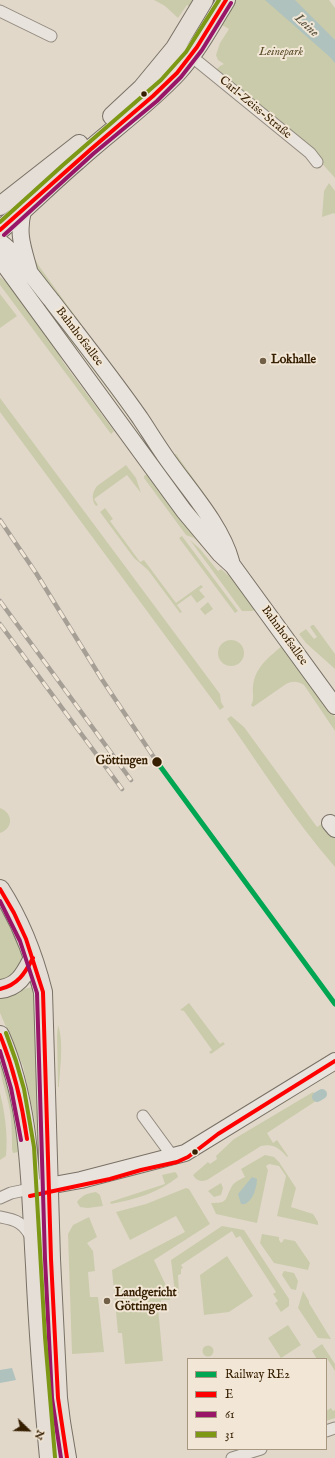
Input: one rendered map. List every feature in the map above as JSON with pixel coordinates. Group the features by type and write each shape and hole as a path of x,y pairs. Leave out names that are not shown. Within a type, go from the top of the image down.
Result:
{"main road":[{"path":"0,206 99,129 136,94 175,48 204,0"},
{"path":"0,230 177,73 191,56 226,0"},
{"path":"23,211 20,223 21,237 31,275"},
{"name":"Bahnhofsallee","path":"0,242 6,246 31,275 140,418 216,527 228,551 232,566"},
{"name":"Bahnhofsallee","path":"0,259 5,273 138,447 184,510 220,554 232,566 333,702"},
{"path":"138,447 153,438"},
{"path":"335,825 330,822 335,829"},
{"path":"0,889 19,924 33,958 43,992 49,1154 48,1189 58,1398 67,1458"},
{"path":"0,989 13,986 19,981 33,958"},
{"path":"0,1035 14,1074 23,1108 30,1156 30,1192 39,1340 49,1458"},
{"path":"48,1189 185,1153 335,1061"},
{"path":"30,1192 110,1179 177,1162 188,1157 218,1134"}],"street":[{"path":"0,11 51,36"},
{"name":"Carl-Zeiss-Straße","path":"191,56 310,153 317,162"},
{"path":"143,1116 173,1157"},
{"path":"0,1198 11,1193 30,1192"},
{"path":"0,1204 30,1192"},
{"path":"0,1217 19,1222 28,1230 33,1240"},
{"path":"232,1458 258,1450"}],"green space":[{"name":"Leinepark","path":"154,0 329,0 335,8 335,178 309,149 217,69 224,64 218,60 216,55 220,43 229,29 187,5 178,18 165,6"},
{"path":"329,183 335,191 335,214 322,217 324,191"},
{"path":"6,254 54,318 78,343 133,417 130,419 77,348 53,322"},
{"path":"32,254 81,324 78,327 36,267"},
{"path":"0,277 8,283 47,332 63,362 114,431 111,434 0,285"},
{"path":"0,294 17,316 0,328"},
{"path":"0,398 220,694 221,702 224,707 220,710 0,412"},
{"path":"175,454 213,506 248,578 173,455"},
{"path":"161,464 225,551 158,466"},
{"path":"126,465 136,478 141,493 127,475 94,499 98,505 96,506 93,501 93,496 97,486"},
{"path":"150,472 202,546 194,538 186,535 144,478 144,476"},
{"path":"105,508 113,519 110,521 140,562 144,560 176,603 201,585 203,587 199,590 205,597 197,603 191,595 177,605 182,612 180,613 148,570 134,558 100,512"},
{"path":"182,536 238,611 235,613 179,538"},
{"path":"190,540 200,549 218,571 221,569 236,582 255,609 253,611 242,611"},
{"path":"208,602 213,609 205,615 200,609"},
{"path":"314,625 335,654 335,669 306,643 299,634 306,629 314,639 317,637 310,627"},
{"path":"231,640 240,644 244,653 240,662 231,666 222,662 218,653 222,644"},
{"path":"282,646 335,717 335,731 304,685 297,682 286,684 253,707 251,705 254,679 257,673 263,663"},
{"path":"231,716 244,727 317,827 323,823 335,837 335,867 306,832 266,776 227,719"},
{"path":"0,808 7,813 10,824 5,831 0,833"},
{"path":"0,899 22,953 22,959 17,972 0,982"},
{"path":"35,986 39,1150 34,1116 23,1066 0,1013 0,996"},
{"path":"189,1003 220,1044 223,1042 225,1044 211,1054 209,1052 212,1050 184,1011 180,1010"},
{"path":"58,1025 61,1039 59,1087 57,1036"},
{"path":"0,1063 9,1096 19,1152 13,1153 12,1149 10,1111 2,1079"},
{"path":"313,1092 319,1099 267,1133 273,1143 277,1140 288,1156 287,1157 276,1147 265,1145 261,1146 207,1180 202,1181 196,1179 193,1175 208,1162 210,1164 217,1159 216,1156 234,1139"},
{"path":"0,1093 5,1116 7,1140 6,1156 0,1160"},
{"path":"265,1155 274,1157 279,1162 296,1188 291,1207 313,1214 318,1222 318,1225 277,1216 286,1176 279,1166 269,1164 266,1166 268,1170 257,1223 216,1214 211,1203 225,1200 233,1185 245,1177 241,1169"},
{"path":"175,1172 178,1177 155,1191 129,1200 111,1204 110,1202 165,1184 162,1175"},
{"path":"221,1183 223,1188 221,1195 214,1197 208,1191"},
{"path":"186,1188 189,1189 210,1224 154,1260 170,1294 170,1300 161,1300 161,1307 158,1307 163,1361 125,1364 122,1333 118,1333 112,1270 185,1232 176,1216 130,1240 116,1212 146,1204"},
{"path":"96,1192 100,1195 103,1206 88,1208 80,1207 77,1202 83,1196"},
{"path":"89,1217 97,1237 87,1243 93,1251 95,1271 88,1272 90,1297 98,1297 104,1352 72,1354 68,1234 73,1225"},
{"path":"222,1226 244,1230 289,1299 289,1306 281,1312 275,1303 278,1301 273,1294 276,1292 240,1236 236,1238 232,1231 181,1265 183,1268 181,1269 181,1274 178,1275 179,1293 175,1293 171,1260"},
{"path":"262,1234 279,1237 281,1243 284,1239 295,1241 310,1263 308,1270 274,1263 260,1243"},
{"path":"227,1256 253,1296 229,1312 204,1315 200,1275"},
{"path":"284,1271 294,1273 298,1281 296,1290 291,1289 282,1275"},
{"path":"303,1291 331,1339 318,1338 298,1308"},
{"path":"288,1325 301,1345 281,1358 268,1338"},
{"path":"322,1344 335,1364 335,1371 326,1357 316,1358 312,1351"},
{"path":"208,1345 212,1347 214,1351 212,1355 208,1357 204,1355 202,1351 204,1347"},
{"path":"331,1408 333,1411 335,1410 335,1418 327,1421 327,1410"}],"water":[{"name":"Leine","path":"265,0 295,0 335,40 335,63 330,57"},
{"path":"252,1177 257,1179 253,1195 248,1202 241,1204 238,1194"},
{"path":"12,1368 16,1380 0,1383 0,1370"}],"waterway":[{"path":"317,1097 322,1094"}],"railway":[{"path":"0,520 36,573 101,678 157,762"},
{"path":"0,601 131,780"},
{"path":"0,624 122,789"}],"rail line":[{"name":"RE2","path":"157,762 335,1004"}],"transit line":[{"name":"31","path":"0,222 161,80 186,52 219,0"},
{"name":"E","path":"0,230 153,96 177,73 197,47 226,0"},
{"name":"61","path":"4,235 93,154 157,101 181,77 202,50 231,3"},
{"name":"E","path":"0,889 14,913 26,939 43,992 51,1259 58,1398 67,1458"},
{"name":"61","path":"0,901 20,941 37,993 45,1259 52,1398 61,1458"},
{"name":"E","path":"0,989 12,985 20,978 33,958"},
{"name":"31","path":"6,1033 24,1089 34,1147 45,1337 55,1457"},
{"name":"E","path":"0,1035 17,1086 27,1139"},
{"name":"61","path":"0,1051 11,1088 21,1140"},
{"name":"E","path":"30,1196 110,1179 177,1162 188,1157 218,1134 335,1061"}],"place":[{"name":"Lokhalle","path":"263,361"},
{"name":"Göttingen","path":"157,762"},
{"name":"Landgericht Göttingen","path":"107,1301"}]}
